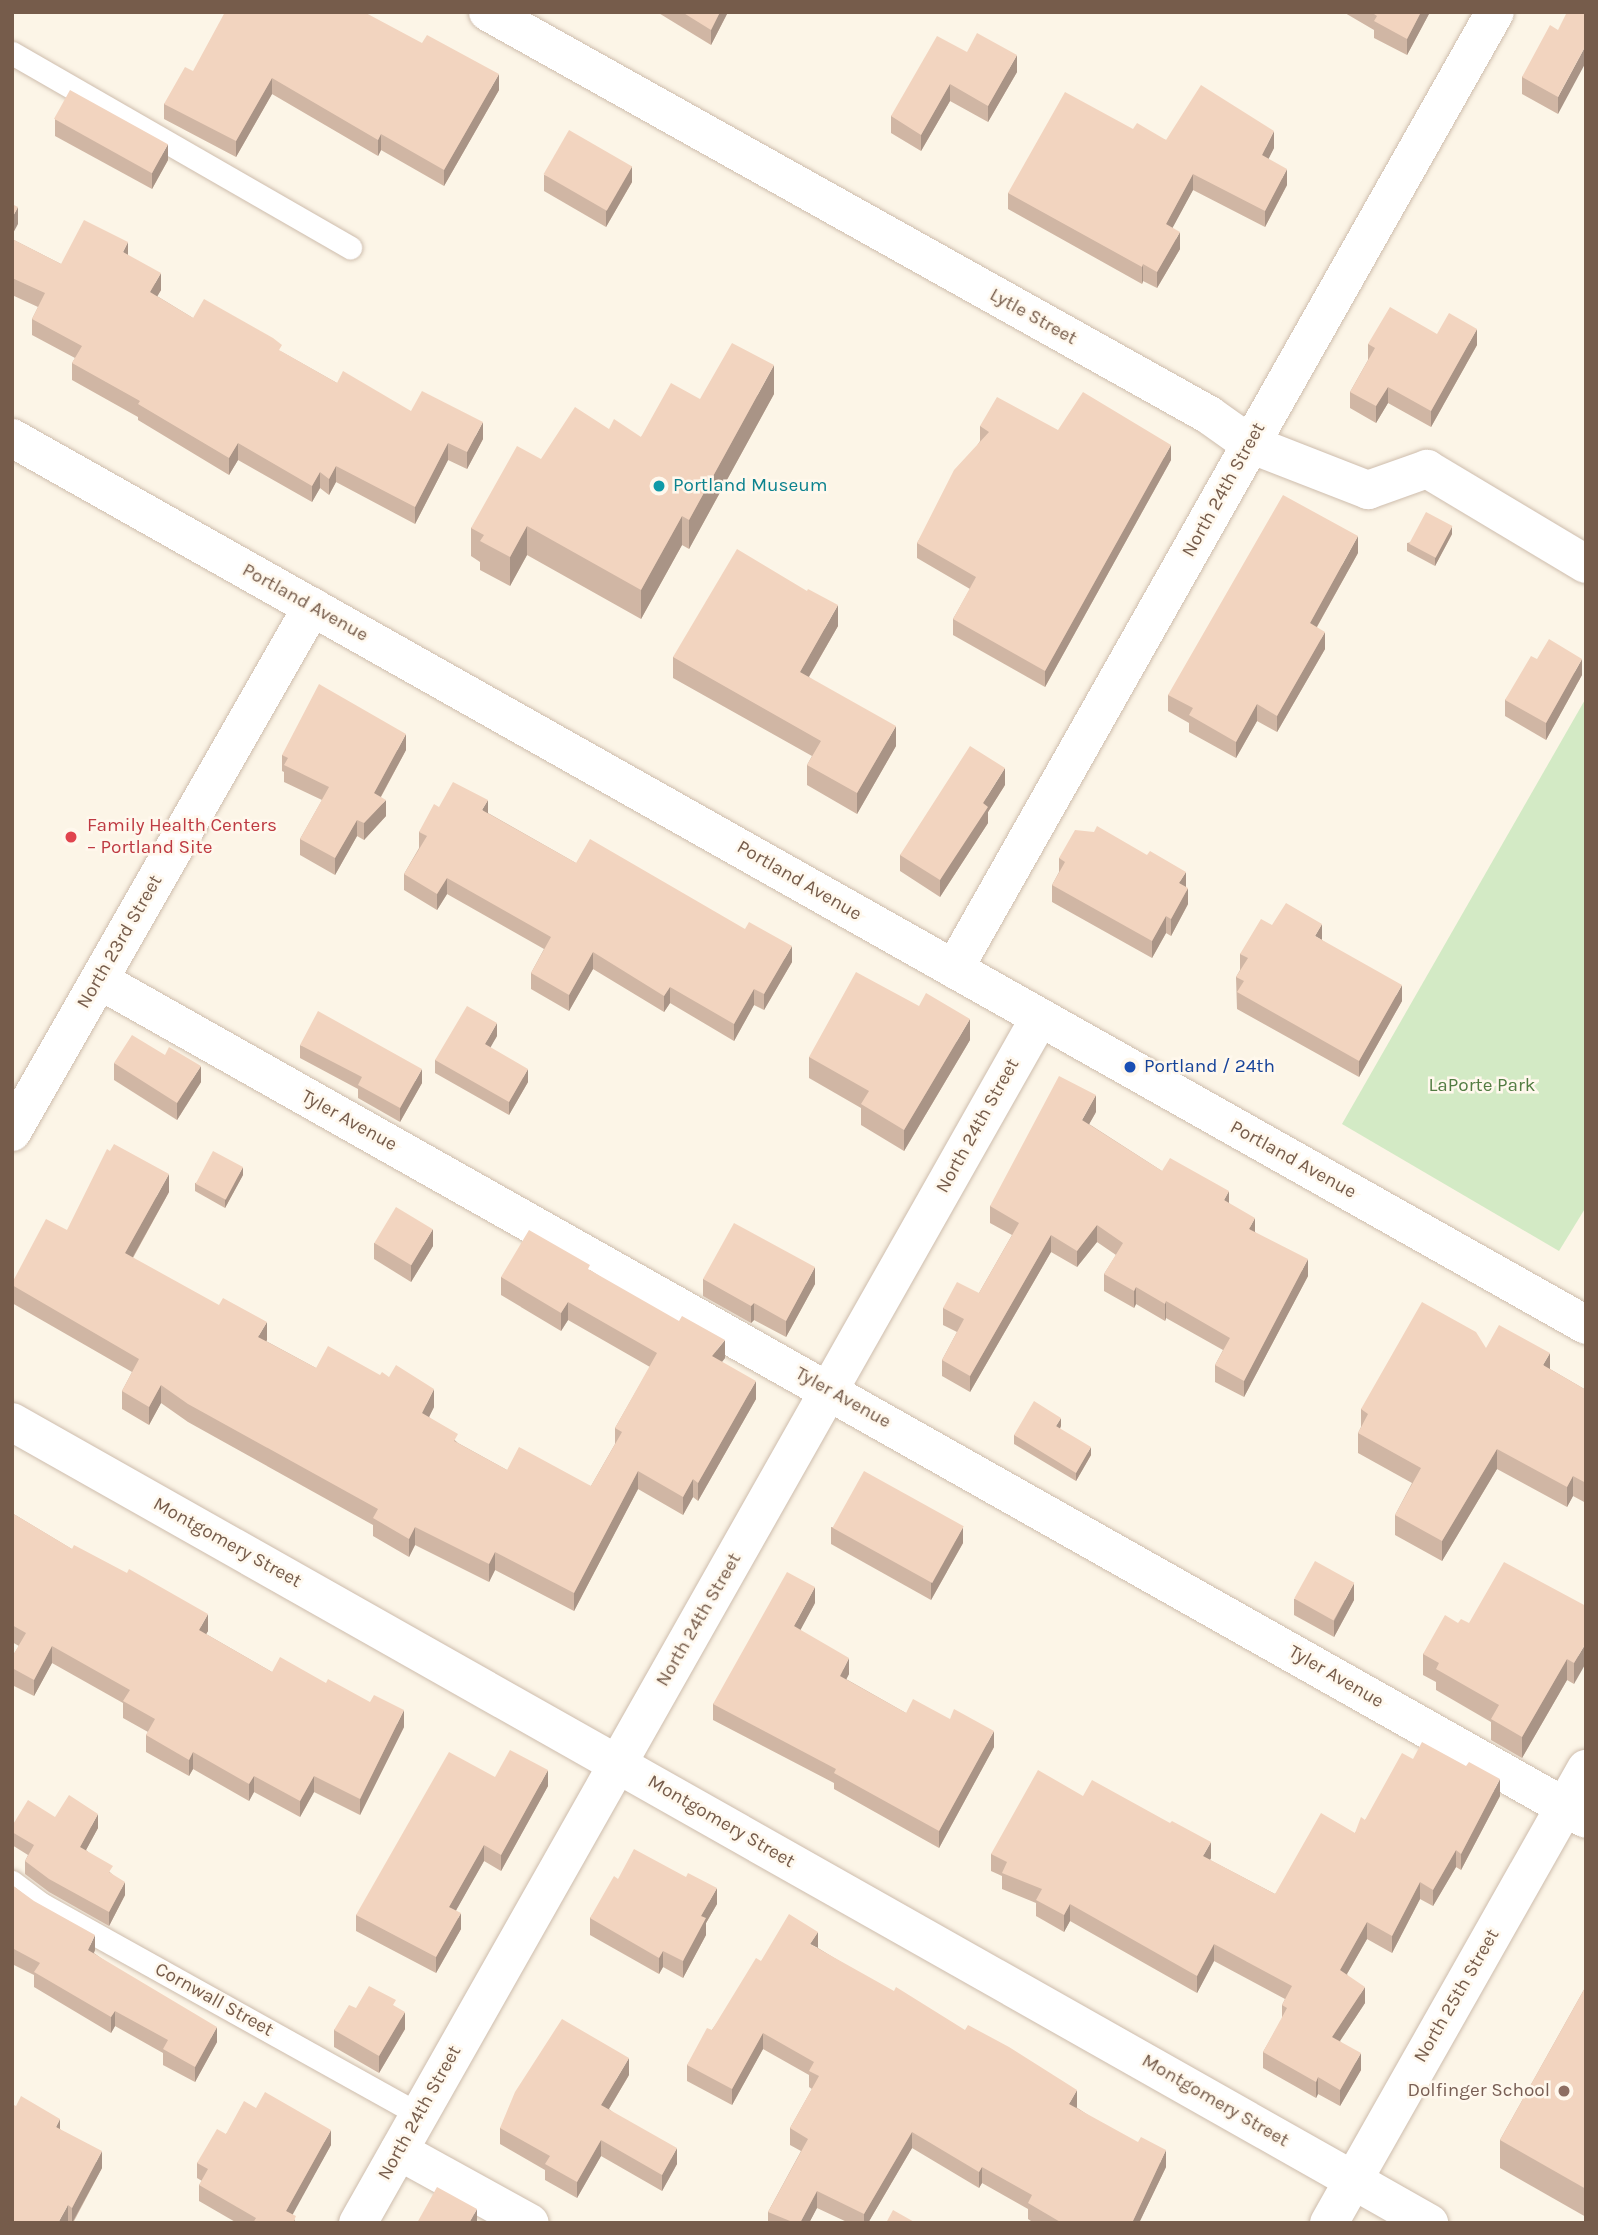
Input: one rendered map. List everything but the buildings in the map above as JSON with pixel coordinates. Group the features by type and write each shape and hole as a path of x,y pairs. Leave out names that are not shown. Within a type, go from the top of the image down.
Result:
{"street":[{"name":"Lytle Street","path":"488,12 1209,415 1250,444 1368,490 1427,469 1586,564"},
{"name":"North 24th Street","path":"954,969 1495,12"},
{"name":"Portland Avenue","path":"12,438 1586,1325"},
{"name":"North 23rd Street","path":"12,1132 312,607"},
{"name":"Tyler Avenue","path":"99,980 830,1390 1575,1813"},
{"name":"North 24th Street","path":"358,2223 1040,1017"},
{"name":"Montgomery Street","path":"12,1422 1430,2223"},
{"name":"North 25th Street","path":"1329,2223 1575,1813 1586,1769"},
{"path":"399,2151 530,2223"}],"lane":[{"path":"12,53 350,247"},
{"name":"Cornwall Street","path":"12,1882 41,1904 418,2114"}],"green space":[{"name":"LaPorte Park","path":"1586,698 1586,1207 1559,1251 1342,1124"}],"place":[{"name":"Portland Museum","path":"659,486"},
{"name":"Family Health Centers – Portland Site","path":"71,837"},
{"name":"Portland / 24th","path":"1130,1067"},
{"name":"Dolfinger School","path":"1564,2091"}]}
